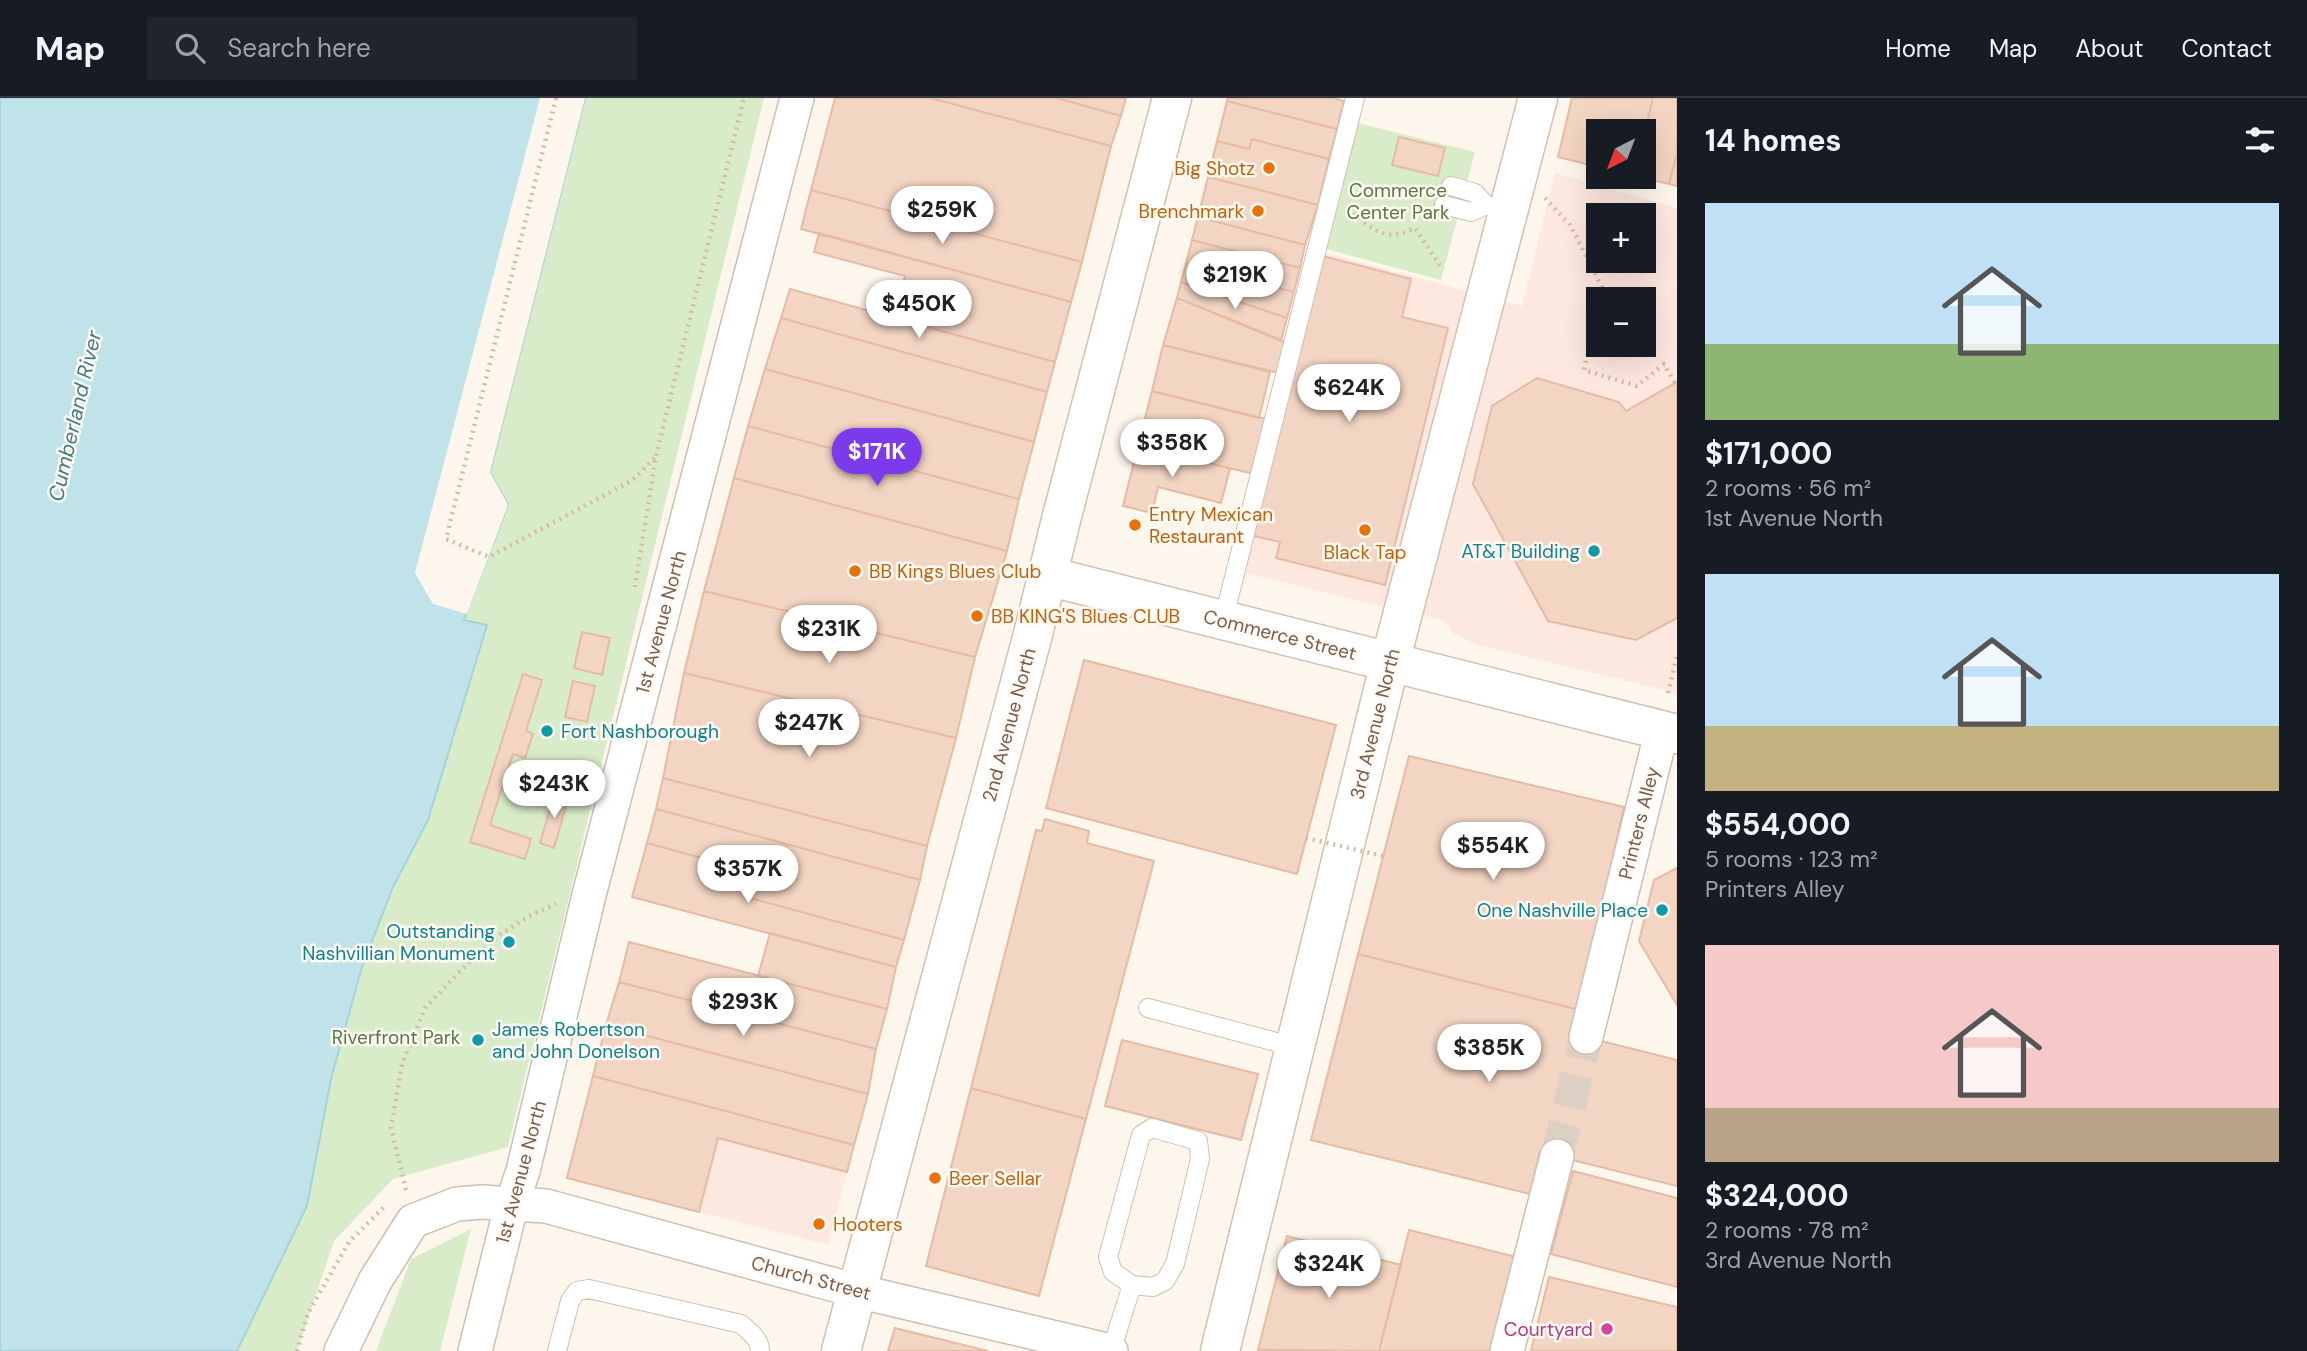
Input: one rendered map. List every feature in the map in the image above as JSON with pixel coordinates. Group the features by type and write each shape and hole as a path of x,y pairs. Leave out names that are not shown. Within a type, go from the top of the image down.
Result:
{"street":[{"name":"1st Avenue North","path":"475,1351 512,1203 523,1171 589,895 797,98"},
{"name":"2nd Avenue North","path":"841,1351 1172,98"},
{"name":"3rd Avenue North","path":"1220,1351 1390,662 1497,208 1538,98"},
{"name":"Commerce Street","path":"1047,576 1670,732"},
{"name":"Printers Alley","path":"1586,1037 1670,732"},
{"path":"1507,1351 1557,1156"},
{"name":"Church Street","path":"341,1351 375,1281 413,1221 457,1205 482,1202 546,1206 1039,1344 1111,1351"}],"lane":[{"path":"1223,621 1356,98"},
{"path":"1451,186 1475,193 1497,208"},
{"path":"1444,205 1471,212 1497,208"},
{"path":"1148,1008 1295,1047"},
{"path":"1152,1128 1198,1141 1200,1159 1175,1264 1165,1281 1153,1287 1132,1285 1114,1272 1108,1257 1141,1135 1152,1128"},
{"path":"1111,1351 1132,1285"},
{"path":"557,1351 570,1301 577,1291 589,1289 741,1324 754,1335 760,1351"}],"path":[{"path":"556,98 446,539 489,557 633,480 656,456 744,98"},
{"path":"1355,214 1374,230 1396,235 1415,228 1441,267"},
{"path":"1570,225 1602,287"},
{"path":"1587,357 1584,370 1637,386 1664,364 1675,383"},
{"path":"1668,693 1677,656"},
{"path":"1306,838 1383,856"},
{"path":"397,1198 407,1191 391,1128 402,1064 425,1008 498,936 529,916 561,902"},
{"path":"297,1351 308,1313 349,1242 388,1204"}],"shaded area":[{"path":"1555,173 1586,182 1586,189 1611,189 1677,208 1677,693 1478,645 1453,633 1444,620 1238,571 1318,251 1522,306"},
{"path":"718,1138 847,1172 828,1245 699,1212"}],"green space":[{"name":"Riverfront Park","path":"585,98 764,98 508,1147 393,1179 334,1241 297,1351 187,1351 508,506 490,472"},
{"name":"Commerce Center Park","path":"1357,123 1475,152 1441,280 1319,247"},
{"path":"471,1229 440,1351 376,1351 411,1259"}],"water":[{"name":"Cumberland River","path":"0,98 585,98 490,472 508,505 464,620 487,625 428,820 393,887 362,967 331,1079 307,1206 237,1351 0,1351"}],"pier":[{"path":"540,98 585,98 490,472 508,505 467,614 433,604 415,573"}],"building":[{"path":"835,98 930,98 1111,146 1082,262 811,190"},
{"path":"930,98 1057,98 1121,116 1111,146"},
{"path":"1057,98 1126,98 1121,116"},
{"path":"1228,98 1333,98 1344,101 1337,129 1227,101"},
{"path":"1572,98 1653,98 1648,119 1586,119 1586,164 1558,157"},
{"path":"1653,98 1677,98 1677,153 1669,184 1656,181 1656,119 1648,119"},
{"path":"1227,101 1337,129 1329,159 1252,139 1249,149 1217,141"},
{"path":"1399,137 1445,148 1438,176 1392,165"},
{"name":"Big Shotz","path":"1252,139 1329,159 1318,205 1208,177 1217,141 1249,149"},
{"path":"1677,153 1677,186 1669,184"},
{"name":"Brenchmark","path":"1208,177 1318,205 1305,245 1198,217"},
{"path":"811,190 1082,262 1071,302 801,229"},
{"path":"1198,217 1305,245 1300,268 1192,240"},
{"path":"819,233 1071,302 1055,362 894,318 905,276 814,252"},
{"path":"1192,240 1300,268 1294,292 1186,264"},
{"path":"1319,255 1411,279 1402,317 1448,328 1385,585 1276,558 1280,542 1250,535"},
{"path":"1186,264 1294,292 1287,318 1181,282"},
{"path":"1181,282 1287,318 1281,341 1177,298"},
{"path":"790,289 1055,362 1047,392 781,318"},
{"path":"1177,298 1284,341 1283,374 1163,345"},
{"path":"781,318 1047,392 1034,442 765,369"},
{"path":"1163,345 1270,372 1259,418 1152,391"},
{"path":"765,369 1034,442 1019,499 748,426"},
{"name":"AT&T Building","path":"1537,378 1619,402 1626,411 1677,382 1677,618 1636,640 1548,621 1473,484 1492,406"},
{"path":"1152,391 1266,419 1254,474 1138,446"},
{"path":"748,426 1019,499 1007,551 734,478"},
{"path":"1138,446 1230,468 1221,503 1158,487 1152,513 1123,506"},
{"name":"BB Kings Blues Club","path":"734,478 1007,551 975,657 704,591"},
{"path":"704,591 975,657 956,738 684,673"},
{"path":"582,632 610,638 602,675 574,668"},
{"path":"1084,660 1336,725 1297,874 1046,808"},
{"path":"684,673 956,738 927,846 663,778"},
{"path":"523,674 542,680 526,731 533,734 525,758 513,754 490,825 531,839 525,859 470,842"},
{"path":"573,681 595,686 587,722 565,717"},
{"path":"1409,756 1624,807 1579,1010 1358,954"},
{"path":"663,778 927,846 920,880 656,809"},
{"path":"555,792 569,796 554,848 540,843"},
{"path":"656,809 920,880 904,940 750,898 756,873 647,843"},
{"path":"1045,819 1089,831 1087,843 1154,861 1086,1119 971,1088 1036,830 1042,831"},
{"path":"647,843 756,873 750,898 904,940 896,967 632,897"},
{"name":"One Nashville Place","path":"1677,868 1677,1005 1639,941 1654,880"},
{"path":"770,933 896,967 887,1009 758,976"},
{"path":"629,942 887,1009 876,1049 619,982"},
{"path":"1358,954 1579,1010 1573,1034 1677,1060 1677,1186 1540,1152 1530,1194 1311,1140"},
{"path":"619,982 876,1049 868,1094 606,1025"},
{"path":"606,1025 868,1094 854,1145 593,1076"},
{"path":"1122,1040 1258,1074 1241,1140 1105,1106"},
{"path":"593,1076 854,1145 847,1172 718,1138 699,1212 567,1178"},
{"path":"971,1088 1086,1119 1039,1296 926,1266"},
{"path":"1573,1171 1677,1198 1677,1287 1551,1254"},
{"path":"1409,1230 1516,1257 1493,1351 1379,1351"},
{"path":"1287,1236 1401,1265 1379,1351 1258,1350"},
{"name":"Courtyard","path":"1549,1277 1677,1307 1677,1351 1531,1351"},
{"path":"895,1328 988,1351 888,1351"}],"tunnel":[{"path":"1557,1156 1586,1037"}],"place":[{"name":"Big Shotz","path":"1269,168"},
{"name":"Brenchmark","path":"1258,211"},
{"name":"Entry Mexican Restaurant","path":"1135,525"},
{"name":"Black Tap","path":"1365,530"},
{"name":"AT&T Building","path":"1594,551"},
{"name":"BB Kings Blues Club","path":"855,571"},
{"name":"BB KING'S Blues CLUB","path":"977,616"},
{"name":"Fort Nashborough","path":"547,731"},
{"name":"One Nashville Place","path":"1662,910"},
{"name":"Outstanding Nashvillian Monument","path":"509,942"},
{"name":"James Robertson and John Donelson","path":"478,1040"},
{"name":"Beer Sellar","path":"935,1178"},
{"name":"Hooters","path":"819,1224"},
{"name":"Courtyard","path":"1607,1329"}]}
